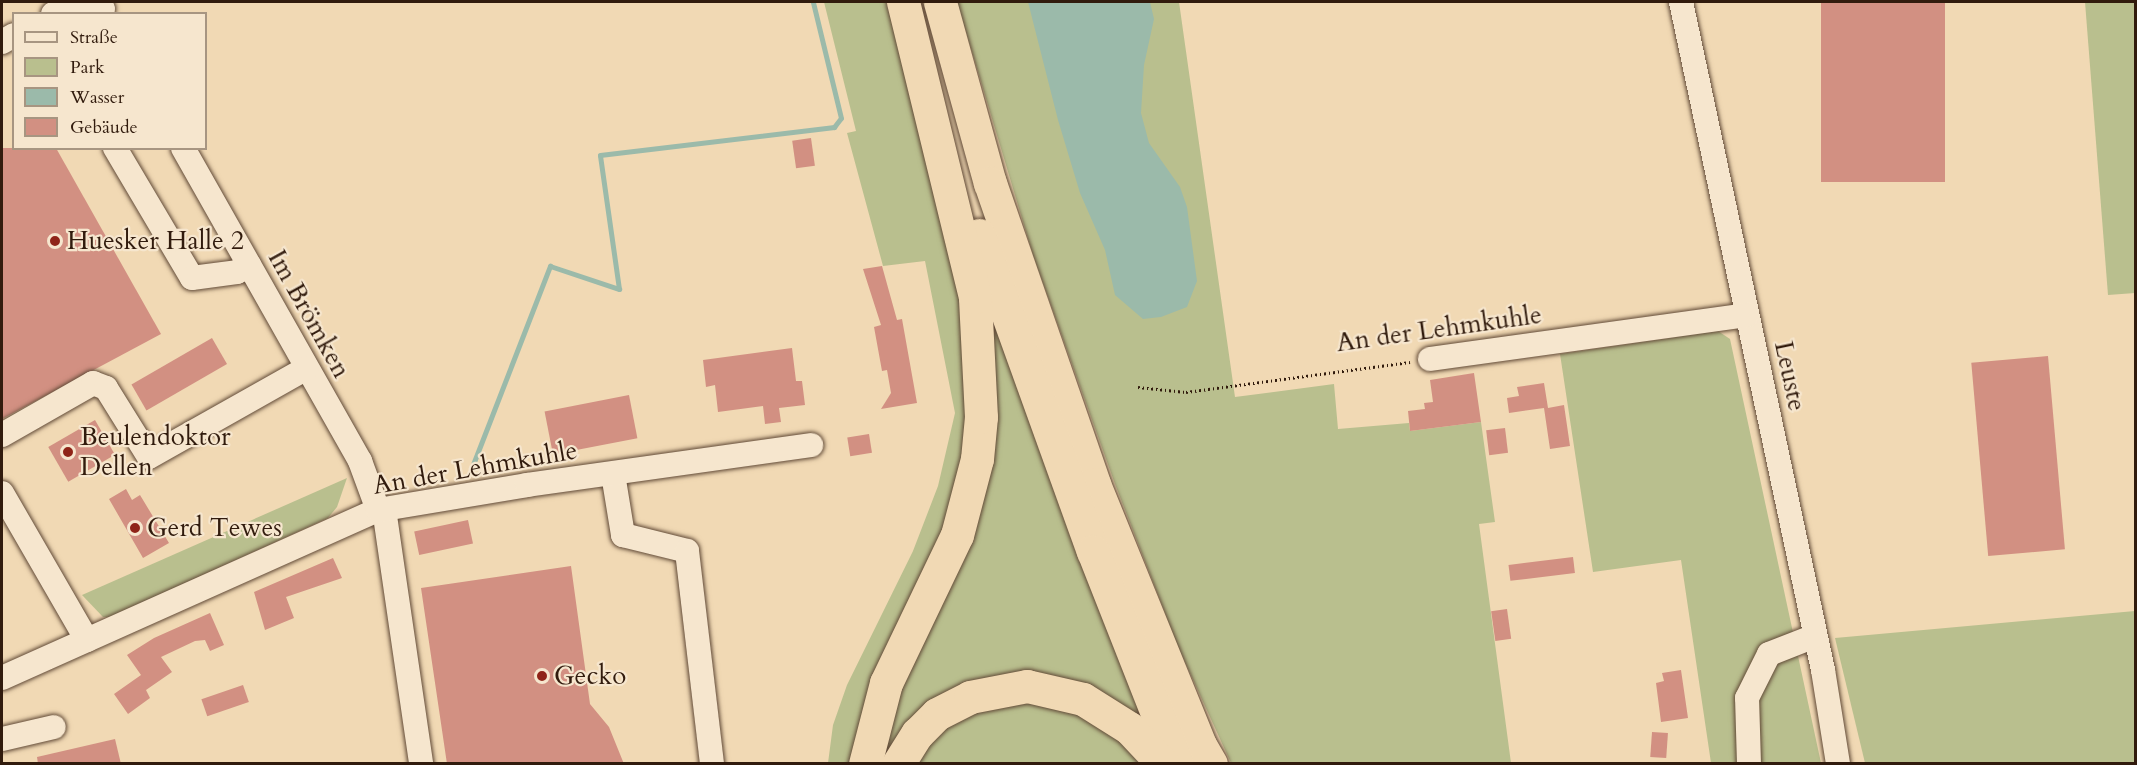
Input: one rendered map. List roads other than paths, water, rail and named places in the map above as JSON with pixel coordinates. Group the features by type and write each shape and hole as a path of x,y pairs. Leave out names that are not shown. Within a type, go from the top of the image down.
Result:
{"highway":[{"path":"865,764 886,683 957,535 978,449 982,376 975,297 929,95 903,2"},
{"path":"940,2 990,183 1094,484 1200,745 1211,764"},
{"path":"929,95 1093,551 1177,764"},
{"path":"898,764 917,734 937,714 970,697 1028,686 1083,699 1129,728 1163,764"}],"street":[{"name":"Leuste","path":"1681,2 1815,636 1838,764"},
{"path":"57,12 63,9 102,8"},
{"path":"116,150 192,278 237,272 249,265"},
{"name":"Im Brömken","path":"184,150 360,461 381,510 421,764"},
{"name":"An der Lehmkuhle","path":"1430,359 1747,315"},
{"path":"2,435 93,383 106,388 149,458 307,368"},
{"name":"An der Lehmkuhle","path":"2,678 381,510 811,445"},
{"path":"613,474 623,535 687,551 712,764"},
{"path":"2,493 87,640"},
{"path":"1749,764 1748,698 1769,654 1815,636"},
{"path":"2,739 54,727"}],"water":[{"path":"1028,2 1150,2 1154,19 1144,65 1141,113 1149,143 1180,187 1187,207 1197,281 1187,307 1161,317 1143,319 1115,295 1105,250 1080,193 1058,120"}],"waterway":[{"path":"472,467 550,266 619,289 600,155 834,127 841,118 813,2"}],"place":[{"name":"Huesker Halle 2","path":"55,241"},
{"name":"Beulendoktor Dellen","path":"68,452"},
{"name":"Gerd Tewes","path":"135,528"},
{"name":"Gecko","path":"542,676"}]}
